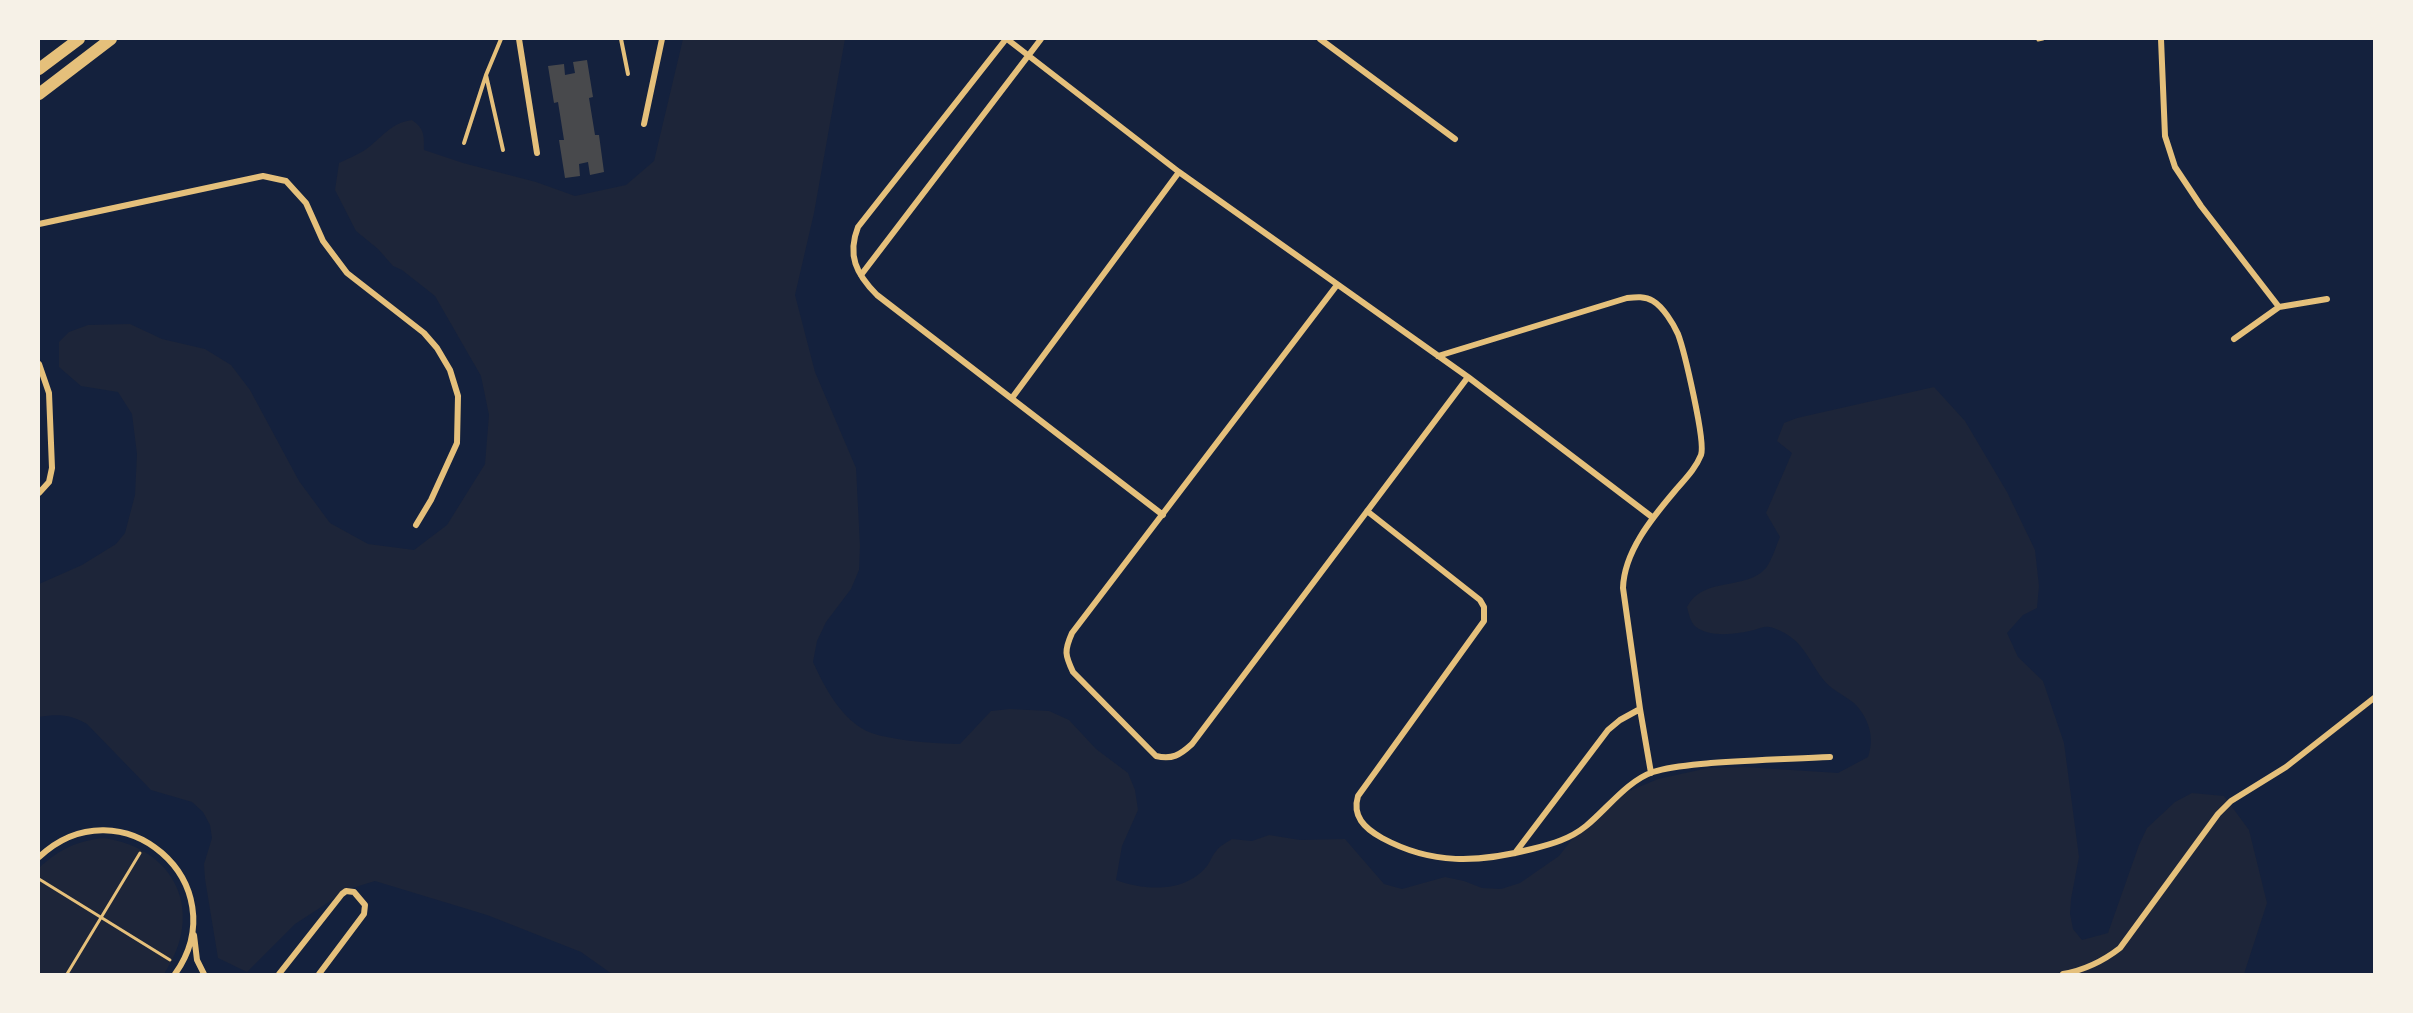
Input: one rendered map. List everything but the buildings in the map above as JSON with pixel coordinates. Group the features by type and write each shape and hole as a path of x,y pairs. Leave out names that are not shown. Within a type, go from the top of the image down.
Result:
{"main road":[{"path":"39,69 79,39"},
{"path":"39,94 111,39"}],"street":[{"path":"519,39 537,153"},
{"path":"644,124 662,39"},
{"path":"1163,515 877,295 861,275 852,253 852,241 858,226 1007,39 1179,172 1468,377 1653,518"},
{"path":"861,275 1041,39"},
{"path":"1320,39 1455,139"},
{"path":"2161,39 2165,136 2175,167 2201,207 2279,307"},
{"path":"1012,398 1179,172"},
{"path":"39,224 262,176 286,181 306,203 323,241 347,273 424,333 437,348 450,370 458,396 457,443 431,500 416,525"},
{"path":"1337,285 1072,633 1065,648 1073,672 1156,756 1164,758 1182,753 1192,744 1468,377"},
{"path":"1438,356 1627,298 1641,296 1654,301 1678,334 1701,434 1702,452 1696,466 1653,518 1630,557 1623,574 1640,709 1651,772"},
{"path":"2235,339 2279,307 2327,299"},
{"path":"39,364 49,393 52,468 49,482 39,493"},
{"path":"1367,511 1480,600 1485,614 1484,621 1358,796 1355,806 1358,816 1365,826 1382,838 1429,856 1453,860 1480,860 1514,854 1571,837 1632,784 1651,772 1679,766 1830,757"},
{"path":"2063,974 2083,970 2107,958 2120,948 2218,814 2231,801 2286,767 2374,698"},
{"path":"1514,854 1608,730 1640,709"},
{"path":"39,857 62,839 95,830 113,830 147,841 164,853 177,869 187,887 192,907 197,960 204,974"},
{"path":"39,852 47,850"},
{"path":"279,974 342,894 346,891 354,892 365,905 364,914 319,974"},
{"path":"175,974 189,948 193,927"}],"lane":[{"path":"464,142 486,75 501,39"},
{"path":"621,39 628,74"},
{"path":"486,75 503,150"}],"path":[{"path":"2038,40 2043,39"},
{"path":"67,974 147,841"},
{"path":"39,879 180,966"}],"shaded area":[{"path":"683,39 845,39 814,213 795,295 815,372 856,468 860,546 859,570 851,589 826,622 817,641 813,662 827,690 840,708 863,729 895,739 960,744 991,711 1010,709 1049,711 1069,720 1096,749 1128,773 1135,790 1138,810 1122,846 1116,880 1128,884 1152,888 1188,881 1198,875 1218,849 1232,839 1252,841 1269,835 1300,840 1345,839 1384,884 1402,889 1445,877 1482,888 1501,889 1520,883 1559,856 1573,838 1617,796 1658,779 1708,768 1745,767 1838,773 1868,757 1871,736 1864,715 1854,703 1822,678 1803,649 1792,638 1767,627 1732,634 1709,633 1694,625 1687,607 1694,597 1703,591 1758,575 1770,561 1780,537 1766,513 1792,453 1777,441 1784,423 1797,418 1934,387 1965,421 2007,492 2035,550 2039,586 2037,608 2023,615 2007,633 2018,657 2043,681 2064,743 2079,857 2071,899 2070,914 2073,929 2082,940 2108,933 2147,828 2175,802 2192,793 2224,796 2249,830 2267,903 2244,974 612,974 581,952 487,915 375,881 349,889 295,924 247,972 218,958 204,864 212,838 210,825 203,812 192,802 151,790 87,724 64,716 39,717 39,584 82,565 116,544 125,533 135,495 137,454 132,414 118,392 81,386 59,367 59,342 69,332 88,325 130,324 162,339 205,349 231,365 250,390 299,481 330,523 368,544 414,550 447,525 485,464 489,415 481,376 435,296 402,270 393,266 378,249 356,231 335,190 339,163 365,150 398,124 412,120 423,133 424,150 463,163 536,182 575,196 626,185 654,161"},
{"path":"104,838 129,844 150,855 166,870 177,887 182,907 182,929 176,951 164,974 41,974 39,972 39,868 69,847 85,841"}]}
